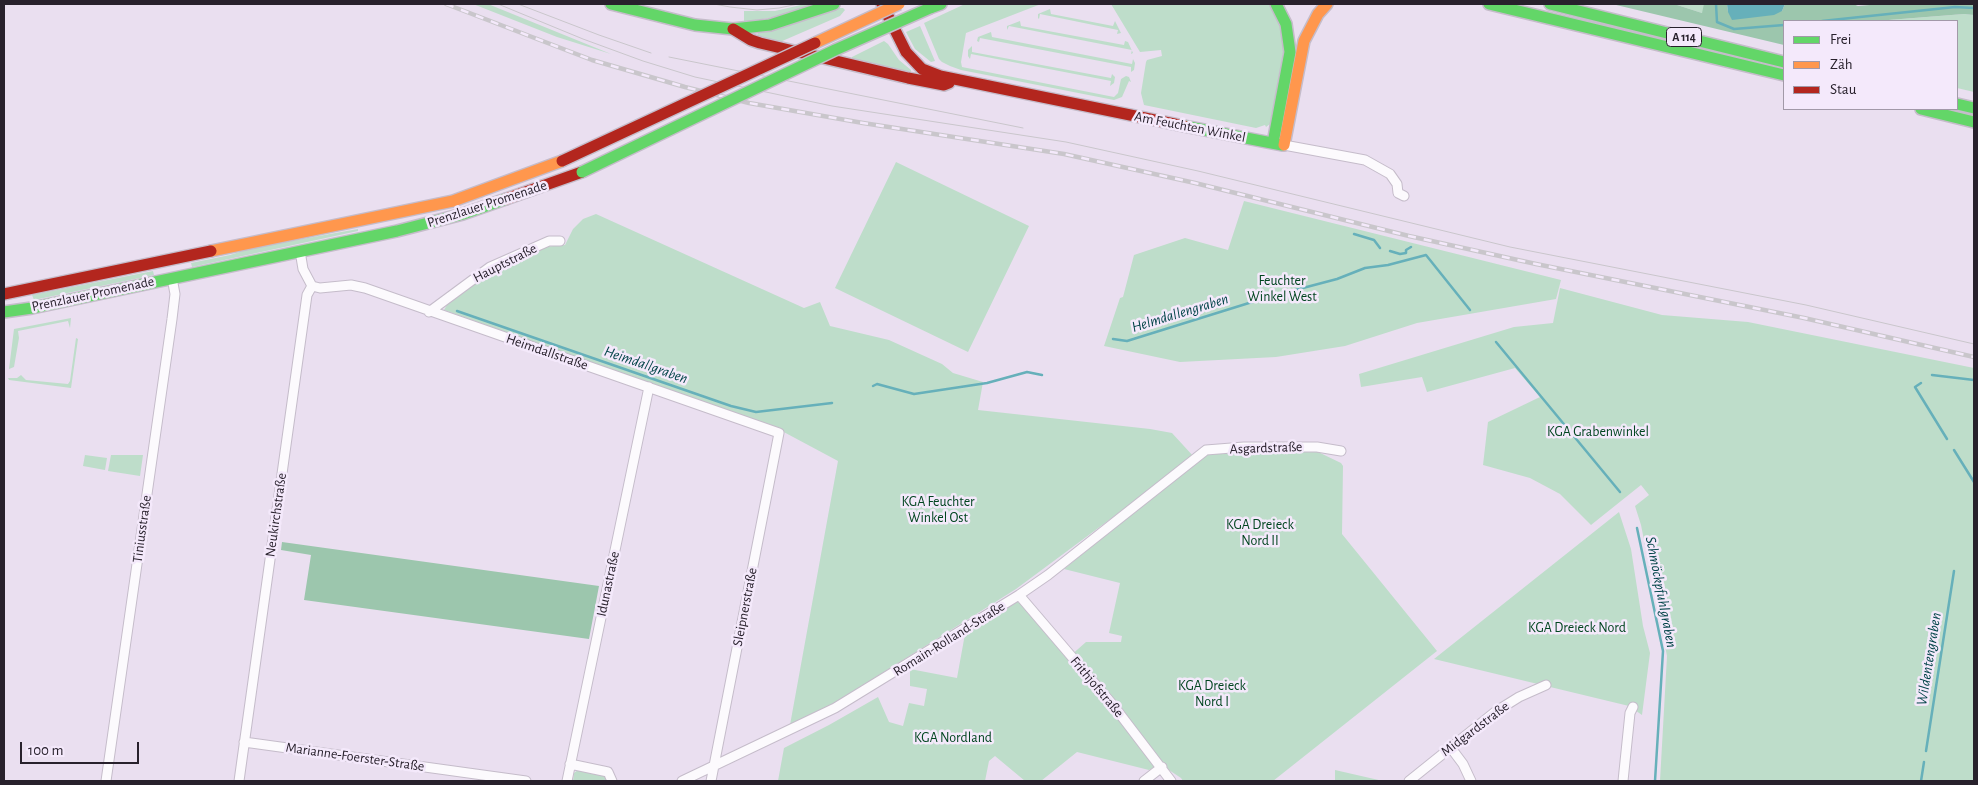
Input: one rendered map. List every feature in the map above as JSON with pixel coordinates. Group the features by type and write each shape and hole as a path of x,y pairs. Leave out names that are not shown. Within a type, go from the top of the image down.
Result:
{"main road":[{"path":"611,4 695,25 733,29 770,25 834,4"},
{"name":"Am Feuchten Winkel","path":"882,4 906,52 922,68 959,81 1279,144"},
{"path":"889,18 892,4"},
{"name":"Prenzlauer Promenade","path":"4,294 454,201 562,162 899,4"},
{"path":"1276,4 1288,31 1290,52 1279,144"},
{"path":"1279,144 1304,41 1318,14 1327,4"},
{"name":"A 114","path":"1489,4 1783,75"},
{"name":"A 114","path":"1550,4 1783,62"},
{"path":"1565,4 1583,12"},
{"name":"Prenzlauer Promenade","path":"4,312 397,231 463,214 582,172 860,38 935,6"},
{"name":"Am Feuchten Winkel","path":"733,29 751,40 787,50 944,85 959,81"},
{"path":"1958,104 1974,108"},
{"path":"1925,110 1974,122"}],"street":[{"name":"Am Feuchten Winkel","path":"1279,144 1365,160 1390,174 1397,184 1398,193 1404,196"},
{"name":"Hauptstraße","path":"429,312 490,267 549,241 560,241"},
{"path":"300,251 303,269 312,286"},
{"name":"Tiniusstraße","path":"106,781 172,319 175,294 172,278"},
{"name":"Heimdallstraße","path":"312,286 320,288 351,285 365,288 779,433"},
{"name":"Neukirchstraße","path":"239,781 307,295 312,286"},
{"name":"Idunastraße","path":"567,781 649,387"},
{"name":"Sleipnerstraße","path":"711,781 779,433"},
{"name":"Asgardstraße","path":"1193,460 1206,450 1244,447 1317,447 1341,451"},
{"name":"Romain-Rolland-Straße","path":"682,781 835,708 1019,595 1048,575 1193,460"},
{"name":"Frithjofstraße","path":"1019,595 1107,698 1171,781"},
{"name":"Midgardstraße","path":"1409,781 1495,712 1519,697 1546,685"},
{"path":"1623,781 1632,707"},
{"name":"Marianne-Foerster-Straße","path":"244,742 526,781"},
{"path":"1450,748 1463,764 1471,781"},
{"path":"570,764 608,772 612,781"},
{"path":"1144,781 1162,767"}],"green space":[{"path":"473,4 488,4 611,54 557,37"},
{"path":"805,4 814,4 775,17 744,22 744,11 775,11"},
{"path":"965,4 1041,4 966,33 961,62 962,67 1114,97 1118,93 1121,79 1126,76 1129,77 1131,82 1129,81 1122,97 1114,100 961,70 950,66 939,59 924,23"},
{"path":"1111,4 1270,4 1276,13 1285,43 1270,124 1266,127 1265,125 1256,128 1144,105 1141,93 1146,62 1147,60 1162,56 1161,50 1140,52"},
{"path":"1612,4 1674,4 1702,13 1704,4 1727,4 1728,12 1782,11 1785,4 1853,4 1858,6 1881,4 1974,4 1974,15 1964,14 1889,20 1783,20 1783,45"},
{"path":"1674,4 1704,4 1704,11 1702,13"},
{"path":"839,8 845,10 840,16 780,42 757,36 758,33 796,23"},
{"path":"1050,9 1051,14 1113,26 1115,21 1121,33 1117,34 1118,30 1040,14 1038,18 1038,14"},
{"path":"1964,14 1974,15 1974,92 1958,88 1958,20 1889,20"},
{"path":"1020,21 1021,26 1124,45 1125,41 1128,42 1132,50 1009,26 1007,30 1007,26"},
{"path":"920,26 935,61 931,62 915,49 906,32"},
{"path":"991,32 992,37 1132,64 1133,59 1135,63 1134,70 1131,72 1131,67 980,38 979,42 977,41 978,37"},
{"path":"884,41 911,72 852,59 852,57"},
{"path":"972,46 972,52 1111,78 1112,74 1115,77 1114,83 1110,86 1111,81 971,54 970,59 968,50"},
{"path":"896,162 1029,226 968,352 835,288"},
{"name":"Feuchter Winkel West","path":"1244,201 1561,280 1556,299 1417,323 1345,346 1276,357 1180,362 1104,346 1120,298 1123,297 1134,255 1185,238 1228,250"},
{"name":"KGA Feuchter Winkel Ost","path":"596,214 804,308 820,302 830,326 889,340 942,364 953,373 983,382 978,410 1172,433 1194,457 1016,589 838,701 790,725 838,461 780,430 444,310 451,298 514,259 542,247 565,245 573,229 583,219"},
{"path":"358,229 358,231 192,267 191,263 230,255 252,248"},
{"path":"153,271 154,275 34,300 32,295"},
{"name":"KGA Grabenwinkel","path":"1560,288 1662,315 1748,322 1974,368 1974,781 1660,781 1667,656 1641,525 1635,506 1649,495 1641,485 1591,525 1560,494 1530,478 1483,465 1488,422 1540,397 1515,368 1427,392 1422,377 1361,387 1359,374 1514,327 1553,323"},
{"path":"71,318 70,328 68,321 18,331 19,338 14,367 9,369 14,329"},
{"path":"76,338 78,339 71,388 9,380 8,378 17,378 21,375 26,380 68,384"},
{"path":"1244,451 1316,451 1341,463 1343,466 1342,534 1437,651 1273,781 1183,781 1160,764 1149,770 1077,752 1041,781 1025,781 995,756 989,761 985,781 778,781 784,748 878,697 889,722 903,726 909,703 924,706 927,689 910,686 910,669 957,678 965,634 1014,601 1021,603 1069,657 1086,642 1121,642 1122,636 1109,633 1120,583 1064,569 1192,464 1207,455"},
{"path":"85,455 107,458 105,470 83,466"},
{"path":"111,455 143,455 140,476 108,471"},
{"name":"KGA Dreieck Nord","path":"1619,512 1631,549 1643,626 1650,653 1642,715 1629,706 1434,659"},
{"path":"282,542 599,586 589,639 304,600 311,555 281,550"},
{"path":"578,770 604,774 609,781 573,781 574,773"},
{"path":"1335,770 1383,781 1335,781"}],"water":[{"path":"1727,4 1785,4 1782,11 1774,15 1732,20"}],"waterway":[{"path":"1716,4 1717,22 1734,29 1783,25"},
{"path":"1832,20 1955,7 1974,8"},
{"path":"1354,234 1374,240 1380,248"},
{"path":"1390,251 1400,254 1406,253 1406,250 1411,247"},
{"name":"Helmdallengraben","path":"1113,339 1127,341 1265,298 1337,279 1365,268 1388,265 1426,255 1470,310"},
{"name":"Heimdallgraben","path":"457,311 731,406 756,412 832,403"},
{"name":"Schmöckpfuhlgraben","path":"1496,342 1620,492"},
{"name":"Heimdallgraben","path":"873,386 877,384 914,394 987,383 1027,372 1042,375"},
{"path":"1932,375 1974,380"},
{"name":"Wildentengraben","path":"1921,383 1915,387 1947,439"},
{"name":"Wildentengraben","path":"1954,450 1974,482"},
{"name":"Schmöckpfuhlgraben","path":"1637,528 1663,651 1655,781"},
{"name":"Wildentengraben","path":"1926,751 1954,571"},
{"name":"Wildentengraben","path":"1921,781 1924,762"}],"tram line":[{"path":"498,4 583,39 643,61 695,77 832,106 1066,142 1198,171 1510,247 1806,305 1974,344"},
{"path":"518,4 651,53"},
{"path":"714,4 757,10 798,4"},
{"path":"669,57 1023,128"}],"railway":[{"path":"446,4 592,60 749,103 863,123 1064,154 1195,183 1409,236 1536,264 1804,318 1974,357"}],"traffic: fast":[{"path":"611,4 695,25 733,29 770,25 834,4"},
{"path":"930,8 941,4"},
{"path":"1273,143 1290,52 1286,24 1276,4"},
{"path":"1489,4 1783,75"},
{"path":"1550,4 1783,62"},
{"path":"582,172 835,50 930,8"},
{"path":"1958,104 1974,108"},
{"path":"1925,110 1974,122"},
{"path":"1184,126 1282,145"},
{"path":"4,312 32,308 397,231 463,214 506,199"}],"traffic: slow":[{"path":"815,43 899,4"},
{"path":"1284,145 1304,41 1318,14 1327,4"},
{"path":"211,251 453,201 562,161"}],"traffic: jam":[{"path":"882,4 906,52 922,69 940,76 1184,126"},
{"path":"733,29 760,43 908,78 944,85 949,83"},
{"path":"562,161 815,43"},
{"path":"506,199 582,172"},
{"path":"4,294 211,251"}],"park label":[{"name":"KGA Dreieck Nord II","path":"1260,534"},
{"name":"KGA Dreieck Nord I","path":"1212,694"},
{"name":"KGA Nordland","path":"953,738"}]}
